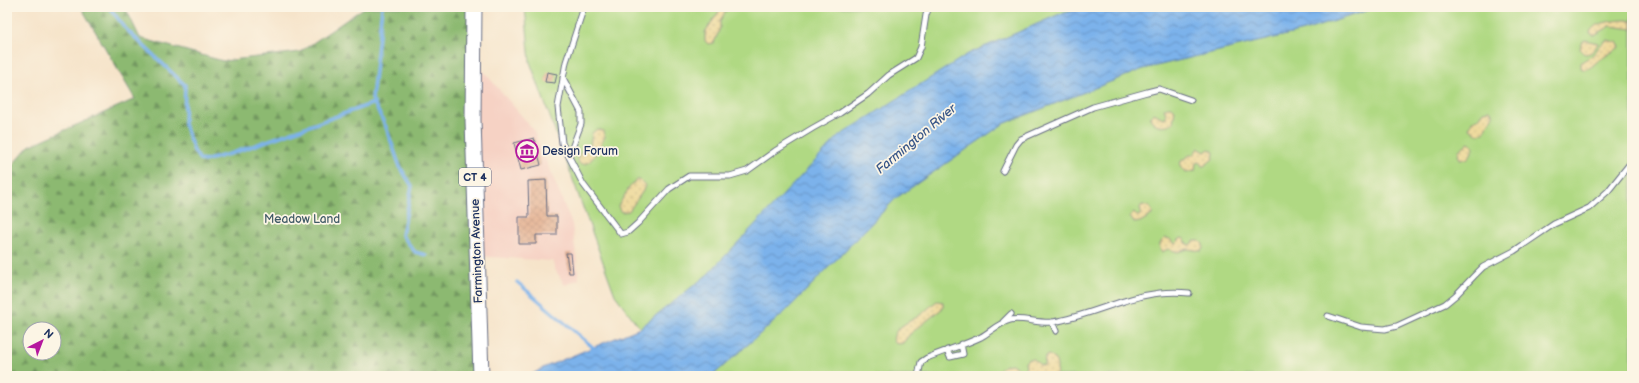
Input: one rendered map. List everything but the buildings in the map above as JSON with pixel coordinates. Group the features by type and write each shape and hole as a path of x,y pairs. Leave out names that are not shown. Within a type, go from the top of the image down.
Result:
{"main road":[{"name":"Farmington Avenue","path":"474,7 473,120 481,376"}],"lane":[{"path":"584,7 566,62 558,107 562,143 583,184 621,234 628,232 670,189 689,176 730,176 747,171 781,147 840,113 868,94 889,75 916,58 921,47 926,15 929,7"},
{"path":"563,78 581,112 582,124 569,156"},
{"path":"1003,171 1016,145 1021,139 1093,107 1159,89 1191,100"},
{"path":"1328,316 1360,327 1385,329 1397,326 1445,304 1456,296 1484,267 1514,251 1554,224 1589,208 1608,191 1632,161"},
{"path":"918,376 920,362 926,358 980,337 1001,324 1011,320 1052,322 1151,294 1174,292 1189,293"},
{"path":"1001,324 1011,314"},
{"path":"1052,322 1056,331"},
{"path":"947,350 950,357 963,354 962,344"},
{"path":"954,347 957,355"}],"shaded area":[{"path":"474,60 533,129 572,224 579,279 565,285 556,271 552,261 477,256"}],"green space":[{"name":"Meadow Land","path":"81,7 125,7 140,38 223,61 300,52 365,7 474,7 481,376 349,376 319,374 307,376 7,376 7,171 29,146 135,99"},
{"path":"525,7 1091,7 1060,14 968,54 707,275 640,328 615,295 530,62"},
{"path":"1378,7 1632,7 1632,376 712,376 786,311 896,198 1003,124 1143,69 1303,31"}],"sand":[{"path":"722,7 728,7 720,21 720,28 714,43 708,44 705,41 705,32"},
{"path":"1611,21 1632,21 1632,29 1611,26 1594,35 1590,33 1595,26 1600,24"},
{"path":"1585,40 1598,43 1593,51 1585,54 1580,49 1581,43"},
{"path":"1607,40 1617,42 1620,47 1590,68 1585,70 1581,68 1581,63 1596,52"},
{"path":"1167,107 1172,107 1175,110 1173,123 1167,125 1157,125 1154,123 1150,118 1154,113 1163,118 1166,117 1164,109"},
{"path":"1490,110 1493,115 1484,133 1476,134 1469,128 1472,121 1478,119 1484,111"},
{"path":"597,129 604,131 605,137 592,160 584,164 579,163 577,159 581,152 590,146 592,133"},
{"path":"1469,142 1474,146 1471,154 1467,159 1460,159 1458,155 1459,150"},
{"path":"1198,148 1205,152 1209,149 1213,151 1213,159 1204,166 1202,166 1199,162 1196,163 1195,171 1186,173 1180,167 1181,161 1190,155 1193,155"},
{"path":"636,180 640,180 645,185 643,191 629,211 622,212 618,206 629,188"},
{"path":"1142,205 1150,208 1152,215 1140,222 1134,223 1130,217 1134,213 1137,216 1140,215 1140,207"},
{"path":"1166,238 1170,239 1175,244 1181,238 1185,239 1189,245 1195,241 1200,241 1203,244 1203,248 1201,251 1188,249 1178,252 1168,249 1162,252 1160,249 1160,244"},
{"path":"937,301 943,302 943,308 910,334 903,343 894,343 895,333 898,329 916,318"},
{"path":"1048,355 1055,360 1057,366 1056,376 1039,376 1036,374 1032,376 997,376 1000,368 1007,365 1012,364 1020,370 1024,370 1026,367 1025,362 1028,359 1034,359 1040,365 1044,366 1045,357"}],"water":[{"name":"Farmington River","path":"1091,7 1378,7 1303,31 1143,69 1003,124 896,198 786,311 712,376 529,376 545,367 640,328 707,275 839,136 968,54 1060,14"}],"waterway":[{"path":"109,7 126,29 185,85 184,124 194,151 200,160 204,161 233,153 374,103"},
{"path":"382,7 372,99 386,127 400,167 412,186 402,235 415,252 426,255"},
{"path":"517,282 595,349"}],"place":[{"name":"Design Forum","path":"527,151"}]}
